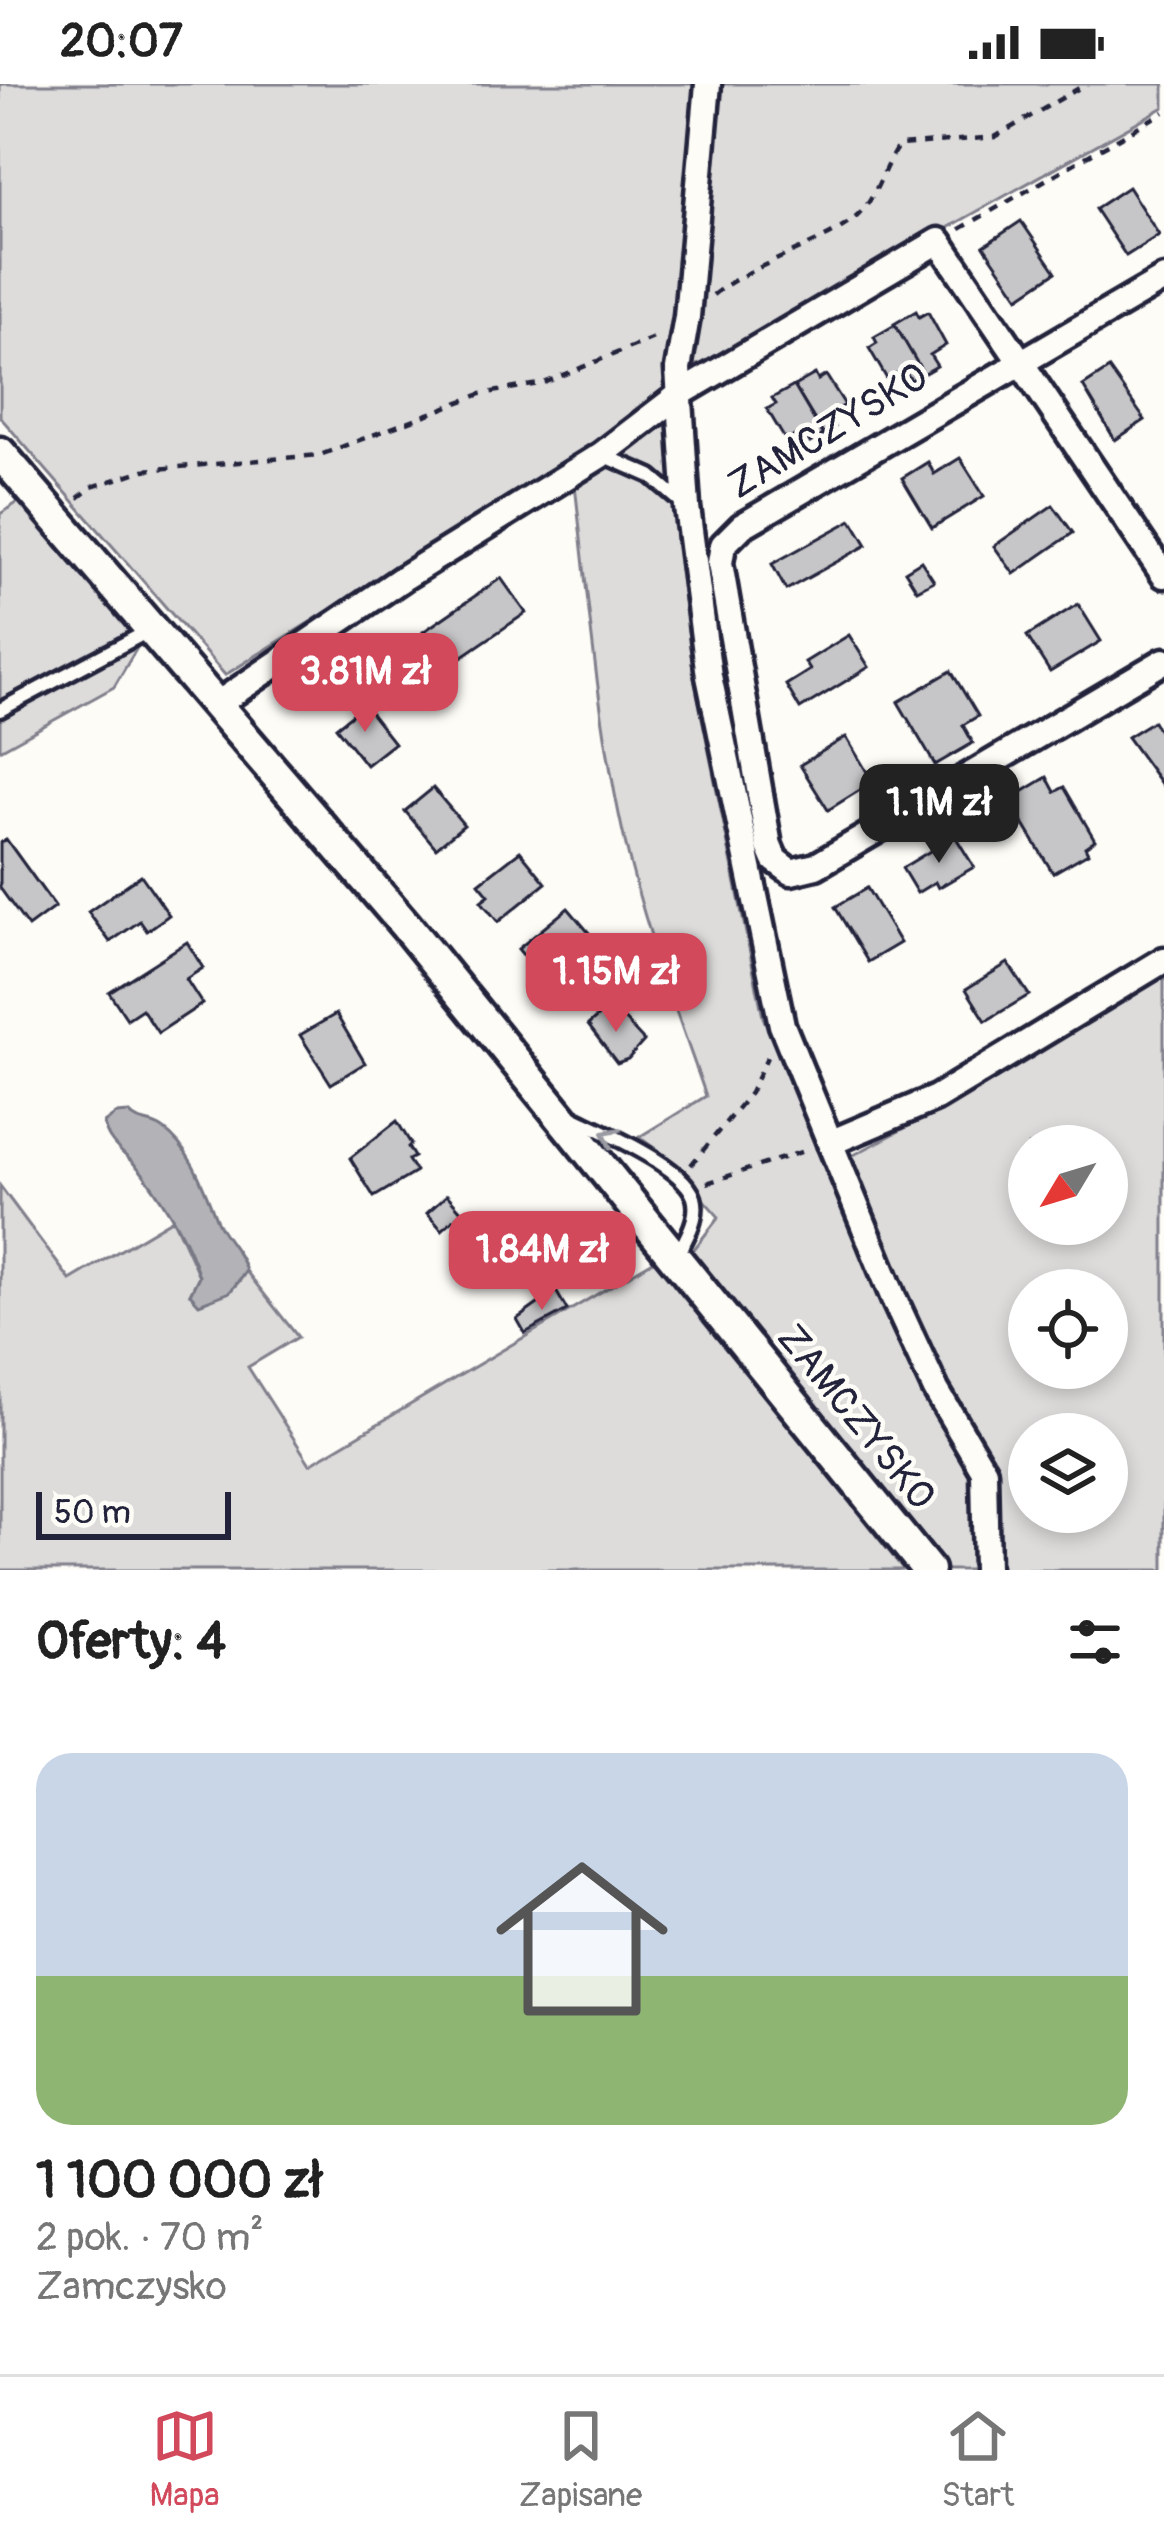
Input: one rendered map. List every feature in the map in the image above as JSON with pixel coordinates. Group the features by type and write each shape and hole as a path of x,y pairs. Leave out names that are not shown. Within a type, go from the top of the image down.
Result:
{"street":[{"path":"708,84 678,369 687,507 709,676 782,1025 863,1230 936,1390 984,1472 986,1570"},
{"path":"216,705 403,578 601,455 683,392 939,241 1164,575"},
{"name":"ZAMCZYSKO","path":"1164,279 742,526 723,545 720,563 771,853 791,872 816,866 1164,661"},
{"name":"ZAMCZYSKO","path":"0,453 552,1106 928,1570"},
{"path":"830,1143 936,1098 1164,960"}],"lane":[{"path":"601,455 651,476 687,507"},
{"path":"0,710 151,629"},
{"path":"552,1106 681,1177 695,1196 694,1218 676,1257"}],"path":[{"path":"54,516 92,487 144,470 320,455 481,394 544,383 648,343 734,278 862,211 899,145 995,137 1086,84"},
{"path":"939,241 1164,112"},
{"path":"681,1177 750,1093 782,1025"},
{"path":"690,1190 739,1169 830,1143"}],"shaded area":[{"path":"0,84 1164,84 1164,107 708,362 670,372 676,541 695,683 763,1017 825,1170 949,1105 1164,975 1164,1570 945,1570 691,1253 719,1217 664,1155 639,1137 706,1096 650,933 623,833 599,694 572,459 225,675 0,417"},
{"path":"23,499 141,641 114,687 0,750 0,514"},
{"path":"129,1113 163,1129 189,1159 246,1271 230,1292 199,1304 190,1294 199,1276 182,1236 144,1175 106,1131 104,1123 116,1114"},
{"path":"0,1186 70,1280 173,1219 199,1276 190,1294 222,1293 235,1286 246,1271 298,1337 248,1367 310,1464 655,1260 904,1570 0,1570"}],"building":[{"path":"1128,187 1159,235 1126,256 1095,209"},
{"path":"1021,221 1056,272 1019,297 984,246"},
{"path":"916,311 919,317 928,312 946,345 930,355 937,366 923,374 894,324"},
{"path":"895,325 923,373 911,380 904,369 887,379 869,348 877,343 874,337"},
{"path":"1109,369 1145,420 1115,440 1083,386"},
{"path":"815,374 818,380 826,375 845,405 828,415 835,427 823,434 794,386"},
{"path":"794,386 823,435 810,443 803,431 786,441 767,409 776,404 772,398"},
{"path":"960,458 984,496 932,528 902,478 928,462 934,474"},
{"path":"1053,505 1073,533 1014,574 994,546"},
{"path":"852,520 867,545 786,590 772,564"},
{"path":"921,561 934,581 917,590 905,571"},
{"path":"501,578 526,613 447,667 423,632"},
{"path":"1078,604 1101,641 1050,672 1027,636"},
{"path":"849,635 869,667 800,709 786,685 810,670 805,662"},
{"path":"951,671 978,716 963,725 973,743 935,765 898,702"},
{"path":"364,705 394,743 366,765 336,727"},
{"path":"1153,721 1160,733 1164,730 1162,785 1127,737"},
{"path":"846,737 873,782 828,810 800,765"},
{"path":"1047,777 1055,792 1064,787 1095,840 1085,847 1088,853 1053,873 1009,800"},
{"path":"433,788 464,825 436,848 405,811"},
{"path":"955,836 974,867 938,888 935,882 917,893 902,868"},
{"path":"6,839 55,907 28,927 0,888 0,843"},
{"path":"520,851 546,883 498,922 481,901 489,895 479,883"},
{"path":"141,875 169,915 147,931 140,921 110,942 88,912"},
{"path":"867,888 900,943 868,962 835,907"},
{"path":"568,908 596,941 557,973 549,964 538,973 518,949"},
{"path":"187,942 203,968 186,979 202,1004 158,1033 142,1009 127,1019 109,992"},
{"path":"1008,963 1029,995 986,1021 966,989"},
{"path":"611,1005 644,1041 628,1059 617,1063 588,1025"},
{"path":"336,1014 365,1063 331,1084 300,1035"},
{"path":"397,1121 411,1144 414,1157 408,1160 416,1172 374,1197 350,1158"},
{"path":"447,1195 462,1212 442,1230 427,1213"},
{"path":"543,1211 552,1222 556,1219 568,1242 539,1264 531,1254 526,1258 516,1233"},
{"path":"556,1291 567,1310 525,1333 517,1319"}]}
